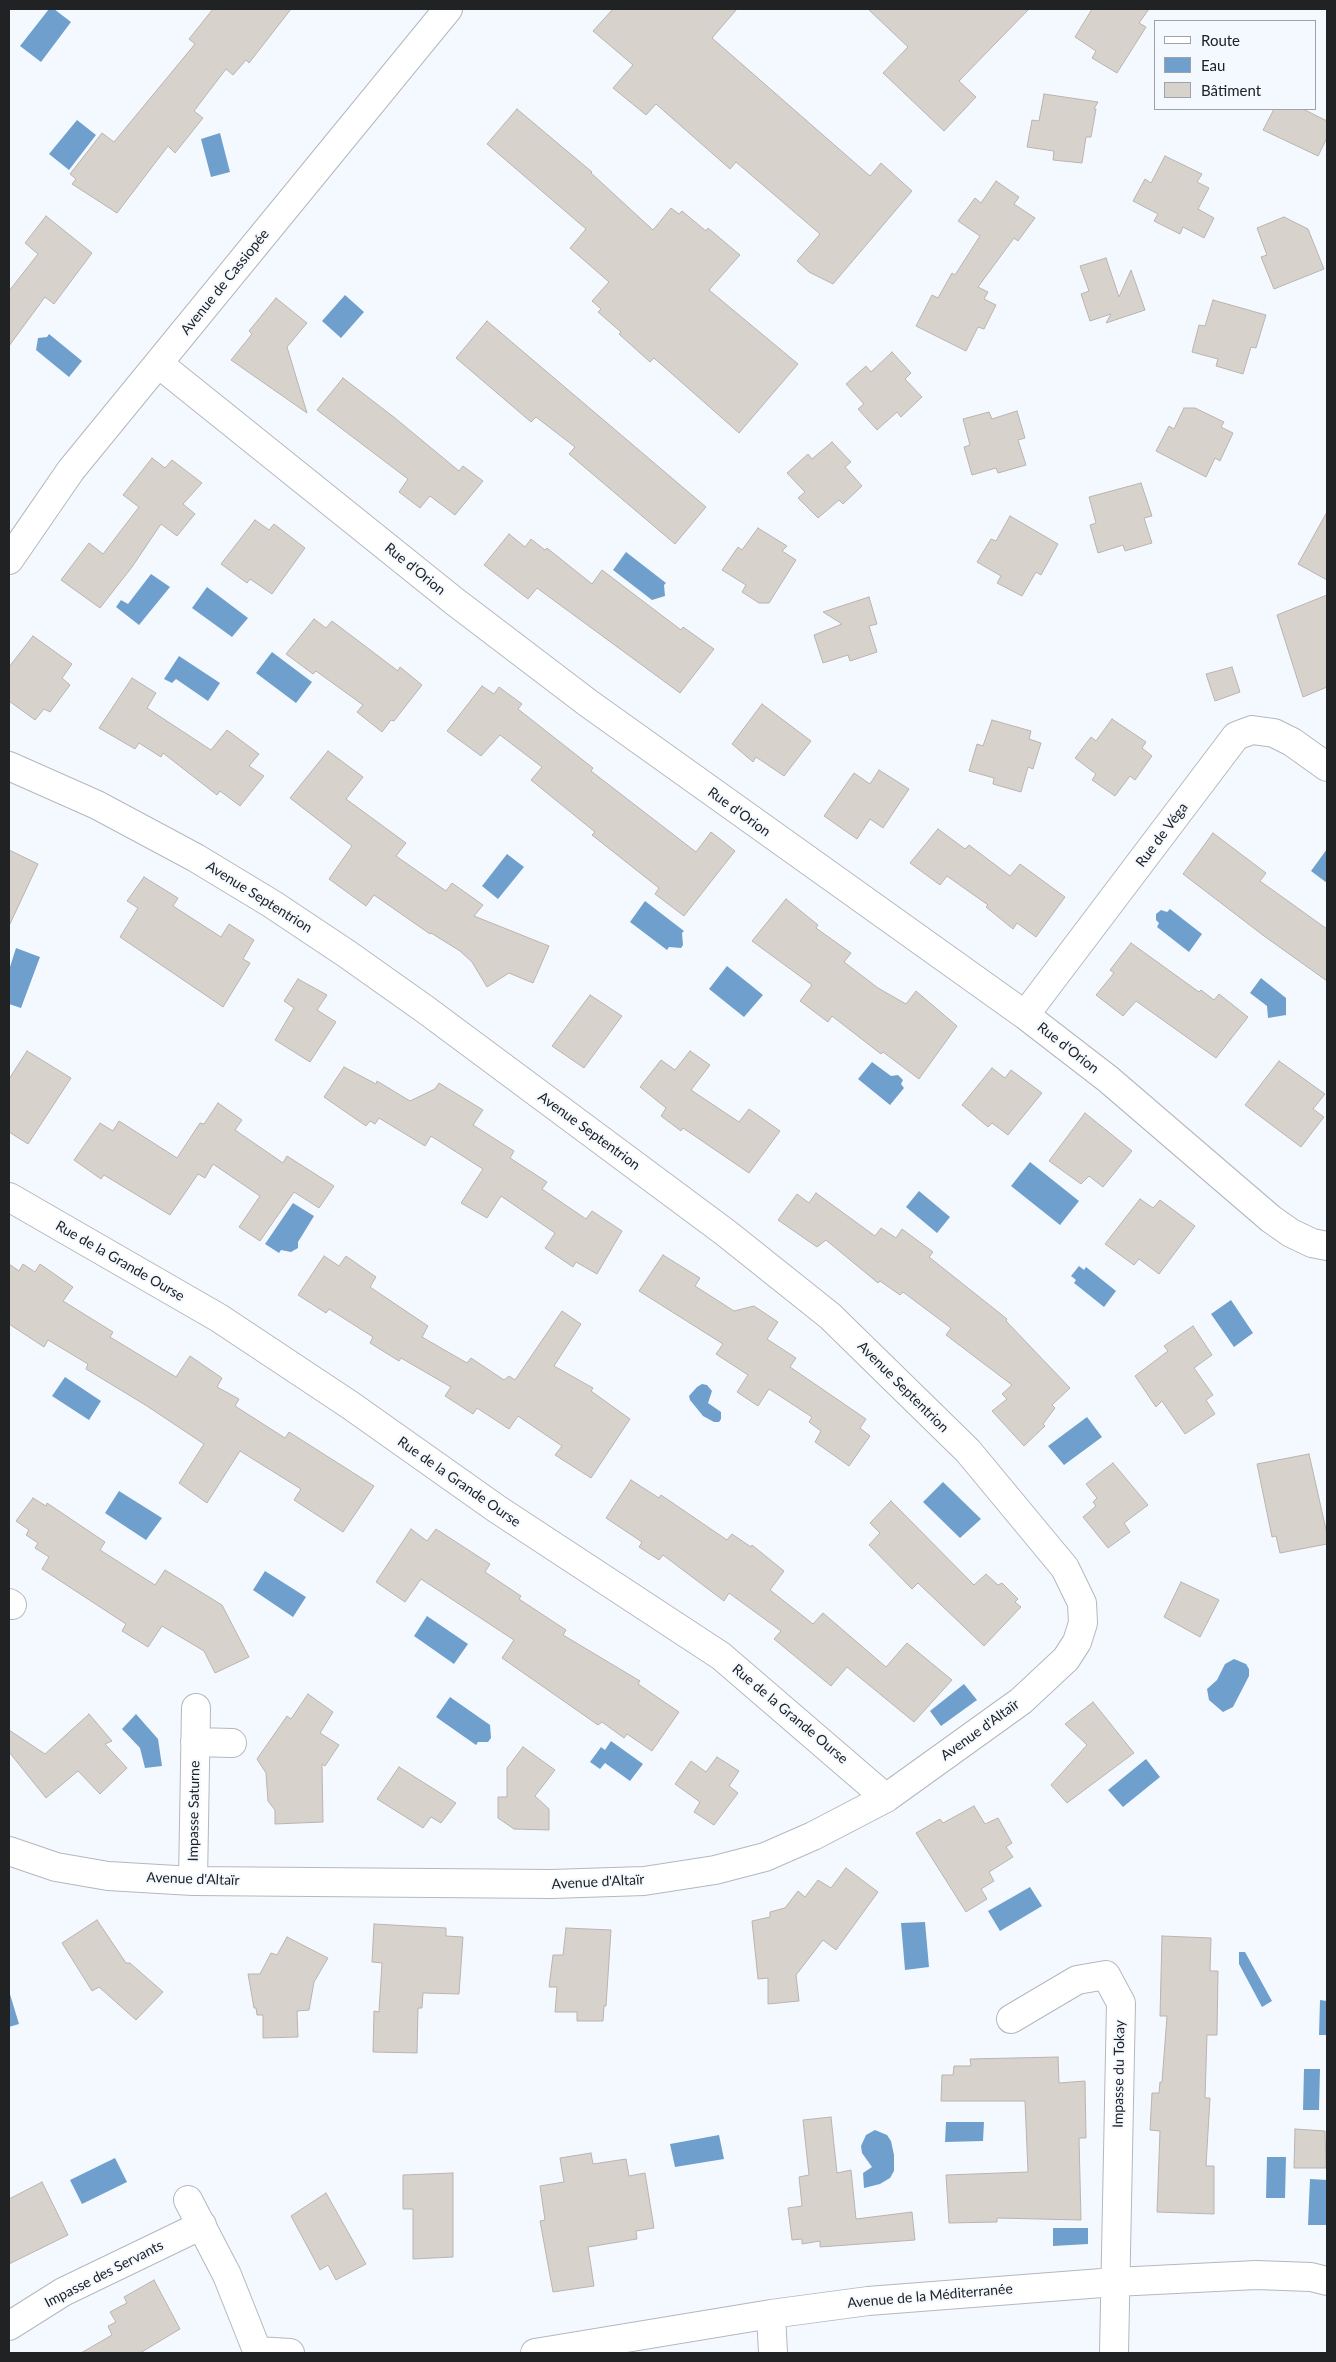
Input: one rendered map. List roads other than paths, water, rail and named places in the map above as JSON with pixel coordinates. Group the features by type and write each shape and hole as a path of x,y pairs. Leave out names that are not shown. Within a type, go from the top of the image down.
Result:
{"street":[{"name":"Avenue de Cassiopée","path":"9,560 71,470 448,9"},
{"name":"Rue d'Orion","path":"159,364 454,601 588,702 1025,1015 1108,1079 1271,1219 1291,1233 1312,1243 1327,1246"},
{"name":"Rue de Véga","path":"1025,1015 1236,736 1252,730 1274,733 1292,742 1327,767"},
{"name":"Avenue Septentrion","path":"9,766 97,805 196,858 272,904 426,1010 726,1233 830,1316 968,1451 1064,1568 1082,1603"},
{"name":"Rue de la Grande Ourse","path":"9,1198 220,1318 350,1405 497,1509 721,1656 886,1798"},
{"name":"Avenue d'Altaïr","path":"9,1851 56,1866 108,1876 193,1881 550,1884 644,1880 715,1870 765,1857 813,1836 886,1798 1021,1701 1066,1659 1077,1642 1083,1623 1082,1603"},
{"name":"Impasse Saturne","path":"193,1881 196,1708"},
{"name":"Impasse Saturne","path":"195,1742 232,1743"},
{"name":"Impasse du Tokay","path":"1011,2019 1077,1980 1106,1975 1121,2003 1115,2282"},
{"path":"188,2200 227,2275 258,2352 290,2353"},
{"name":"Impasse des Servants","path":"9,2326 63,2292 202,2225"},
{"name":"Avenue de la Méditerranée","path":"535,2353 771,2314 868,2301 1115,2282 1256,2276 1311,2277 1327,2281"},
{"path":"1114,2353 1115,2282"},
{"path":"771,2314 773,2353"}],"water":[{"path":"49,9 54,9 71,22 41,62 20,46"},
{"path":"77,120 96,135 69,170 49,154"},
{"path":"220,133 230,172 211,177 201,139"},
{"path":"345,295 364,312 341,338 322,321"},
{"path":"49,334 82,361 69,377 36,350 38,338 47,337"},
{"path":"626,552 666,583 664,585 665,596 652,600 613,570"},
{"path":"151,574 170,587 139,625 116,607 121,600 128,604"},
{"path":"207,587 248,618 232,637 192,608"},
{"path":"272,652 312,682 296,703 256,673"},
{"path":"179,656 220,683 208,701 176,679 172,683 164,679"},
{"path":"1327,849 1327,883 1311,871"},
{"path":"507,854 524,867 498,899 482,886"},
{"path":"645,901 684,931 682,933 683,945 681,948 669,947 667,950 630,922"},
{"path":"1170,909 1202,934 1189,952 1157,927 1159,923 1156,920 1156,914 1161,910 1167,912"},
{"path":"16,948 40,957 21,1008 9,1004 9,970"},
{"path":"727,966 763,995 744,1017 709,989"},
{"path":"1261,978 1286,998 1286,1015 1268,1018 1267,1006 1250,993"},
{"path":"872,1062 891,1076 898,1075 903,1080 901,1084 904,1088 890,1105 858,1079"},
{"path":"1030,1162 1079,1201 1060,1225 1011,1186"},
{"path":"919,1191 950,1217 937,1233 906,1207"},
{"path":"293,1203 314,1216 298,1242 298,1248 291,1252 281,1250 279,1253 265,1244"},
{"path":"1079,1266 1084,1270 1086,1267 1116,1291 1104,1307 1074,1283 1076,1280 1071,1276"},
{"path":"1231,1300 1253,1333 1234,1347 1211,1314"},
{"path":"65,1377 101,1401 89,1420 52,1396"},
{"path":"702,1384 707,1385 712,1391 708,1403 721,1412 719,1422 714,1422 703,1416 690,1400 689,1396"},
{"path":"1087,1417 1102,1437 1064,1465 1048,1446"},
{"path":"943,1482 981,1519 960,1538 923,1502"},
{"path":"119,1491 162,1518 146,1540 105,1513"},
{"path":"265,1571 306,1597 293,1617 253,1590"},
{"path":"427,1616 468,1644 454,1664 414,1636"},
{"path":"1234,1659 1246,1664 1249,1669 1249,1676 1233,1707 1223,1712 1209,1700 1207,1689 1217,1680 1225,1664"},
{"path":"964,1684 977,1700 941,1726 930,1711"},
{"path":"450,1697 490,1725 491,1738 488,1742 478,1742 476,1745 436,1717"},
{"path":"136,1714 158,1739 162,1766 145,1768 140,1748 122,1729"},
{"path":"611,1741 643,1764 630,1781 605,1763 600,1769 590,1762 601,1747 605,1750"},
{"path":"1146,1759 1160,1777 1123,1807 1108,1790"},
{"path":"1030,1887 1042,1906 1000,1931 988,1911"},
{"path":"925,1922 929,1967 905,1970 901,1923"},
{"path":"1239,1952 1245,1952 1272,2001 1262,2007 1239,1964"},
{"path":"9,1991 19,2024 9,2027"},
{"path":"1320,2000 1327,2001 1327,2035 1319,2035"},
{"path":"1304,2069 1320,2069 1319,2110 1303,2110"},
{"path":"946,2122 984,2122 983,2141 945,2142"},
{"path":"875,2130 887,2135 891,2141 894,2155 894,2171 890,2178 880,2184 864,2188 863,2173 872,2167 862,2153 861,2146 866,2135"},
{"path":"719,2135 724,2159 675,2167 670,2144"},
{"path":"1267,2157 1286,2157 1285,2198 1266,2198"},
{"path":"115,2158 127,2182 82,2204 70,2180"},
{"path":"1310,2179 1327,2180 1327,2225 1308,2225"},
{"path":"1053,2228 1088,2228 1088,2244 1053,2246"}]}
